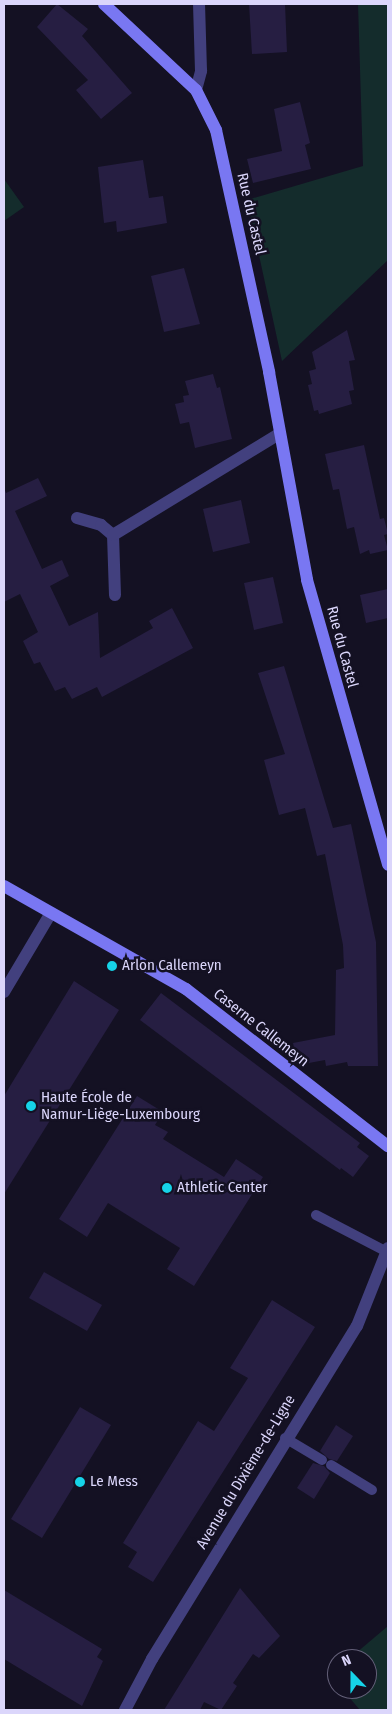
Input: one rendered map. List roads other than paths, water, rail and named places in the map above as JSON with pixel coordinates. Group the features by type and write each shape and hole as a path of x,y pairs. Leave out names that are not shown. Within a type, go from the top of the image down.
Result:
{"street":[{"path":"104,4 196,90 202,72 199,4"},
{"name":"Rue du Castel","path":"196,90 216,130 307,580 388,865"},
{"path":"113,534 279,434"},
{"path":"77,518 101,524 113,534 115,595"},
{"name":"Caserne Callemeyn","path":"4,886 186,989 388,1146"},
{"path":"4,992 51,913"},
{"name":"Avenue du Dixième-de-Ligne","path":"125,1710 152,1659 285,1438 356,1326 388,1250"}],"lane":[{"path":"316,1215 388,1250"},
{"path":"285,1438 372,1490"}],"place":[{"name":"Arlon Callemeyn","path":"112,966"},
{"name":"Haute École de Namur-Liège-Luxembourg","path":"31,1106"},
{"name":"Athletic Center","path":"167,1188"},
{"name":"Le Mess","path":"80,1482"}]}
